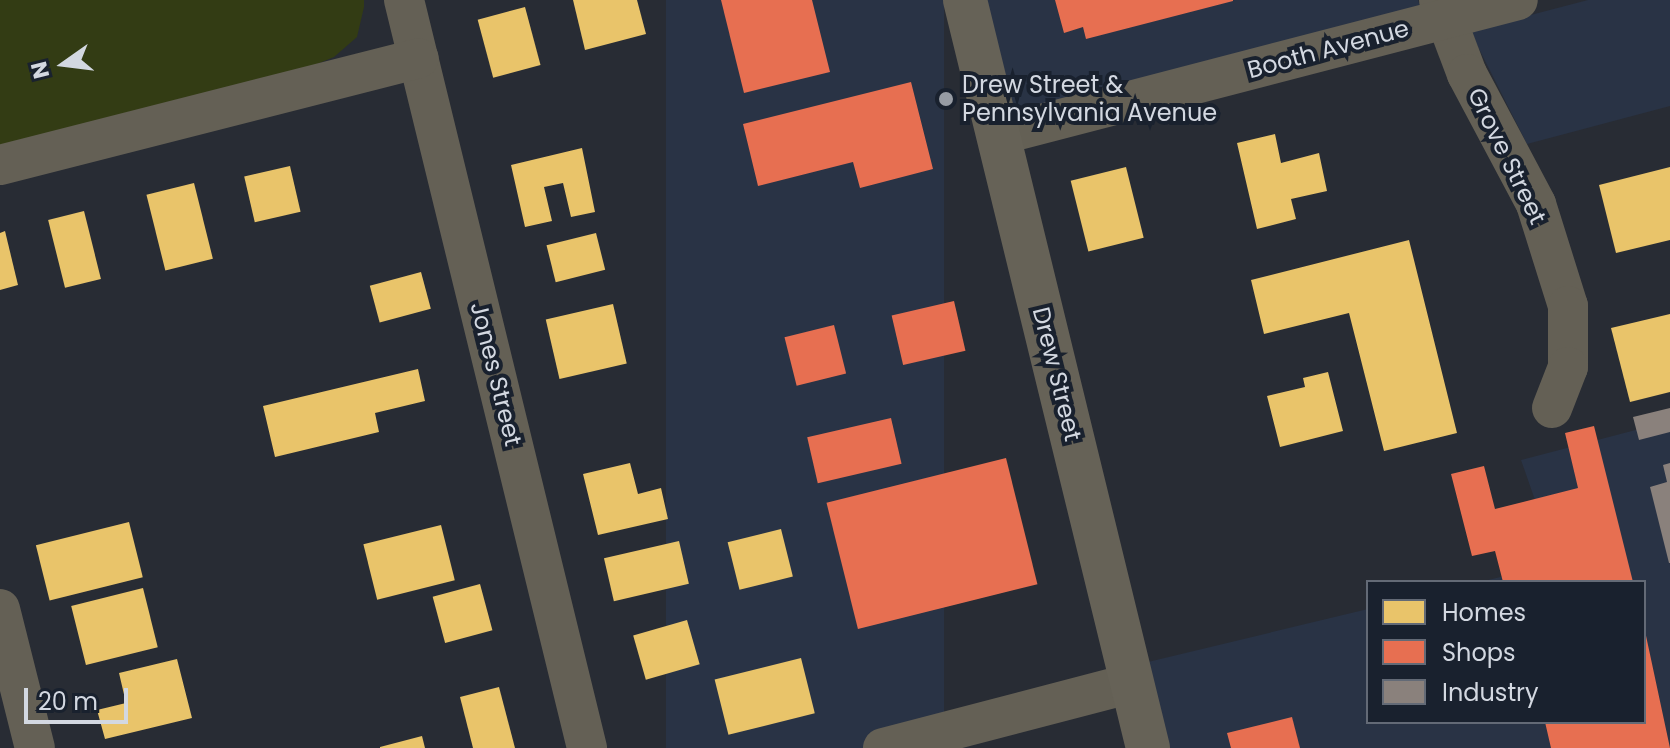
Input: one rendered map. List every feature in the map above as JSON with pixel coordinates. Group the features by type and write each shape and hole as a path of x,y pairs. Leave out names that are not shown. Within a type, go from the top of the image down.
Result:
{"main road":[{"name":"Drew Street","path":"965,0 1148,748"}],"street":[{"name":"Jones Street","path":"404,0 587,748"},
{"name":"Booth Avenue","path":"999,135 1441,10 1518,0"},
{"name":"Grove Street","path":"1441,10 1536,204 1568,306 1568,367 1552,408"},
{"path":"0,165 419,58"},
{"path":"0,609 35,748"},
{"path":"883,748 1132,683"}],"shaded area":[{"path":"666,0 944,0 944,748 666,748"},
{"path":"986,0 1418,0 1420,7 1015,113"},
{"path":"1588,0 1670,0 1670,106 1527,144 1470,31"},
{"path":"1670,421 1670,748 1169,748 1148,662 1366,609 1366,724 1646,724 1646,580 1488,580 1557,563 1521,460"}],"green space":[{"path":"0,0 364,0 364,7 357,37 334,57 295,73 0,149"}],"building: Homes":[{"path":"573,0 637,0 646,34 585,50"},
{"path":"525,7 541,65 493,78 478,20"},
{"path":"1275,134 1281,163 1319,153 1327,191 1291,199 1296,219 1257,229 1237,143"},
{"path":"582,148 595,212 571,217 563,183 544,187 552,221 525,227 511,165"},
{"path":"290,166 301,212 255,222 244,177"},
{"path":"1126,167 1144,238 1088,252 1071,181"},
{"path":"1670,167 1670,240 1616,253 1599,185"},
{"path":"194,183 213,259 165,271 146,195"},
{"path":"84,211 101,279 65,288 48,220"},
{"path":"5,231 18,285 0,290 0,233"},
{"path":"596,233 605,270 556,282 547,245"},
{"path":"1409,240 1457,433 1384,451 1349,313 1264,334 1251,280"},
{"path":"421,272 431,309 380,322 370,286"},
{"path":"613,304 627,363 559,379 546,320"},
{"path":"1670,314 1670,392 1630,402 1611,328"},
{"path":"418,369 425,401 375,413 379,432 275,457 263,406"},
{"path":"1328,372 1343,431 1280,447 1267,396 1305,387 1303,378"},
{"path":"630,463 638,494 661,488 668,519 598,535 583,474"},
{"path":"129,522 143,577 50,601 36,545"},
{"path":"441,525 455,580 377,600 363,544"},
{"path":"781,529 793,577 739,590 728,542"},
{"path":"679,541 689,584 614,601 604,558"},
{"path":"480,584 492,630 445,643 433,597"},
{"path":"143,588 158,647 86,665 71,606"},
{"path":"687,620 700,664 646,680 633,635"},
{"path":"801,658 815,713 728,735 715,680"},
{"path":"177,659 192,718 105,739 97,710 126,703 119,673"},
{"path":"499,687 515,748 473,748 460,697"},
{"path":"422,736 425,748 380,748 380,747"}],"building: Shops":[{"path":"721,0 812,0 830,72 744,93"},
{"path":"1055,0 1233,1 1086,39 1083,27 1064,33"},
{"path":"911,82 933,169 860,188 853,162 758,186 743,124"},
{"path":"954,301 965,351 903,365 892,315"},
{"path":"834,325 846,374 797,386 785,337"},
{"path":"891,418 902,464 818,483 807,437"},
{"path":"1594,426 1632,580 1502,580 1495,551 1472,556 1451,474 1484,466 1495,509 1578,488 1565,433"},
{"path":"1006,458 1037,584 858,629 826,503"},
{"path":"1646,636 1670,748 1551,748 1545,724 1646,724"},
{"path":"1292,717 1300,748 1231,748 1227,733"}],"building: Industry":[{"path":"1670,408 1670,432 1639,440 1633,417"},
{"path":"1670,463 1669,563 1650,487 1667,482 1663,465"}],"place":[{"name":"Drew Street & Pennsylvania Avenue","path":"946,99"}]}
